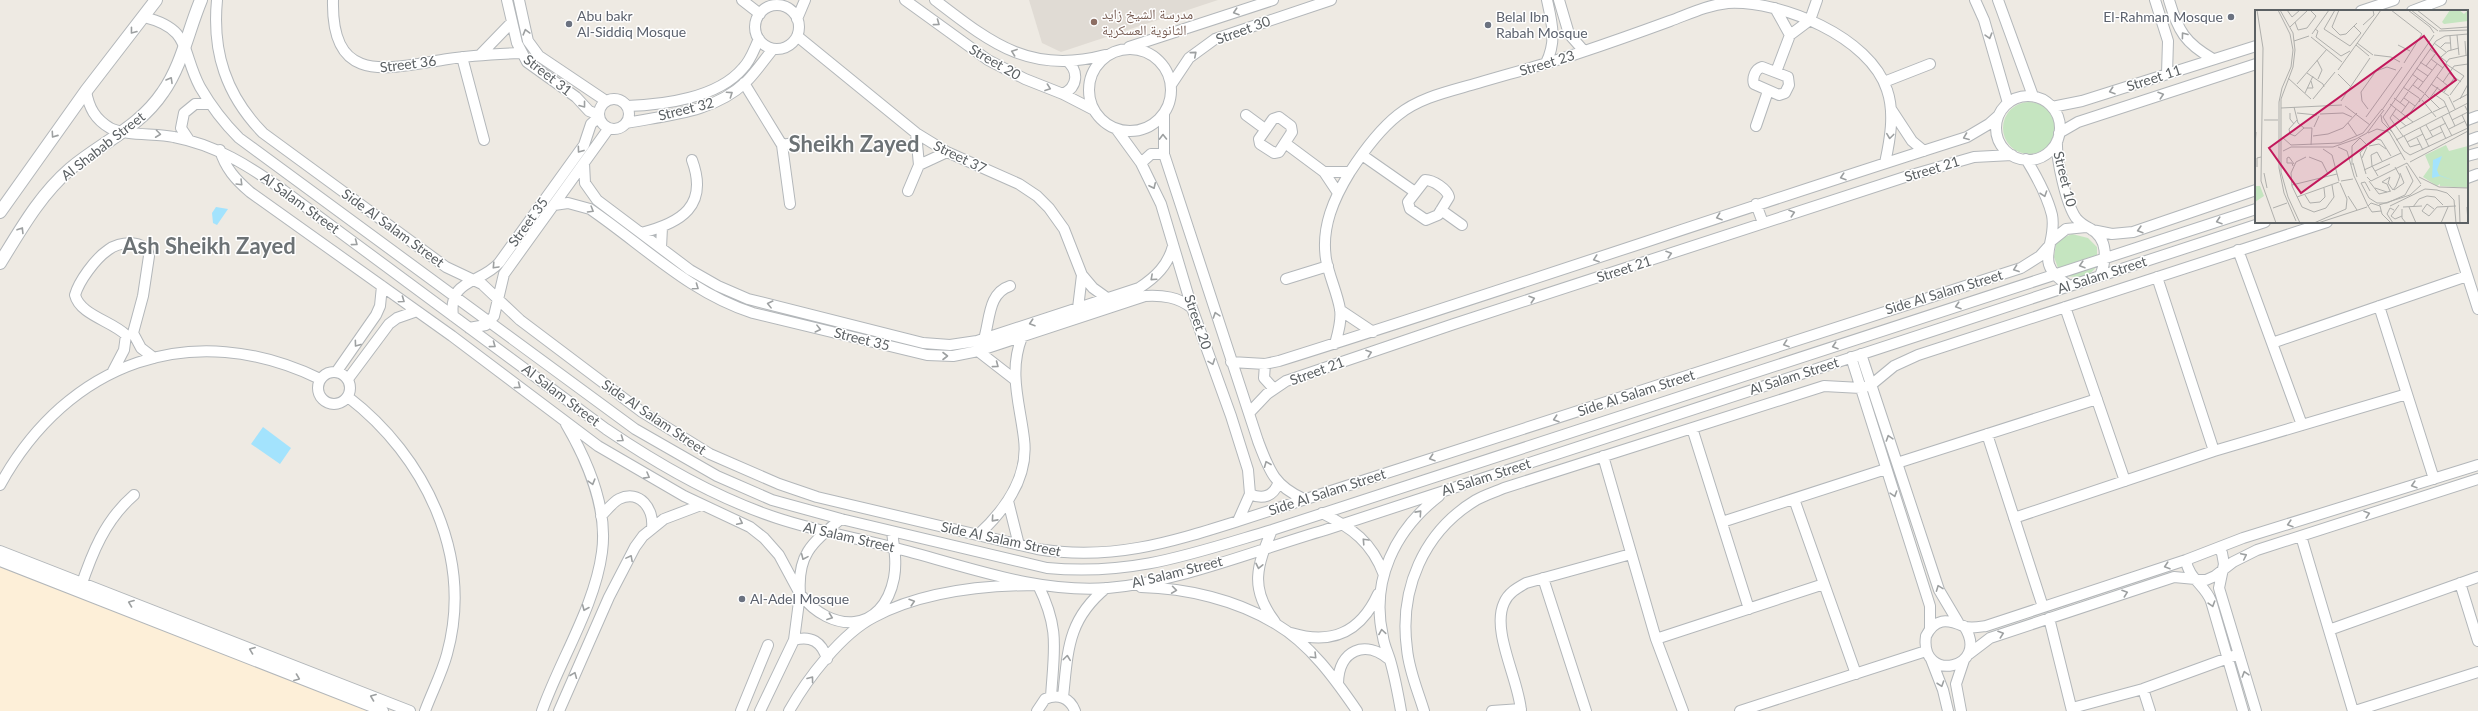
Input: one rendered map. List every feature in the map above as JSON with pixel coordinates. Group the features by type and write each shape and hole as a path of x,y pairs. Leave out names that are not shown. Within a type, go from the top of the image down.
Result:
{"street":[{"path":"0,212 86,91 156,0"},
{"name":"Al Shabab Street","path":"0,263 39,202 60,178 124,132 152,107 163,93 180,60 200,0"},
{"name":"Side Al Salam Street","path":"217,0 216,41 227,82 249,118 274,142 446,267 473,279 498,297 520,320 642,412 710,454 778,484 817,497 1037,549 1080,554 1120,552 1139,549 1238,521 2020,268 2035,259 2066,229 2089,228"},
{"name":"Street 36","path":"333,0 334,23 341,44 349,55 361,64 379,69 481,54 520,54"},
{"name":"Street 31","path":"507,0 520,54 527,62 576,97 589,112 599,116"},
{"name":"Street 31","path":"519,0 525,32 539,56 606,101"},
{"path":"742,0 760,14"},
{"path":"797,19 782,3 768,8 760,14 756,24 759,38 773,49 790,45 797,36 797,19 805,0"},
{"name":"Street 20","path":"905,0 988,60 1025,79 1063,94 1094,110"},
{"name":"Street 20","path":"935,0 998,45 1031,58 1067,61 1112,53"},
{"name":"Street 30","path":"1112,53 1273,0"},
{"name":"Street 30","path":"1171,85 1189,58 1215,39 1331,0"},
{"path":"1546,63 1553,45 1554,35 1547,0"},
{"path":"1559,0 1569,34 1584,51"},
{"path":"1776,72 1790,35 1810,20 1817,0"},
{"path":"1975,0 1984,20 2008,103"},
{"path":"1998,0 2032,96"},
{"path":"2155,0 2168,41 2167,74"},
{"path":"2169,0 2176,25 2184,36 2191,45 2213,59"},
{"path":"2364,10 2394,0"},
{"path":"2415,10 2441,0"},
{"name":"Street 23","path":"1335,344 1340,310 1328,266 1325,234 1329,213 1350,172 1379,133 1398,114 1418,102 1584,51 1706,7 1729,3 1753,3 1775,8 1810,20 1855,44 1869,57 1884,82 1891,109 1912,141 1924,151"},
{"path":"1775,8 1790,35"},
{"name":"Al Salam Street","path":"144,17 168,25 185,43 199,85 210,104 239,138 455,295 635,429 689,462 737,486 772,500 892,532 1034,566 1074,570 1130,568 1184,556 1272,530 1983,298 2054,273 2169,238 2255,209"},
{"path":"481,54 512,22"},
{"name":"Street 37","path":"797,36 916,133 946,152 1020,184 1037,196 1050,208 1064,230 1082,275 1093,288 1107,298"},
{"name":"Street 32","path":"626,106 668,102 720,85 736,76 744,67 759,38"},
{"name":"Street 11","path":"2052,107 2082,101 2255,46"},
{"name":"Street 32","path":"626,123 706,107 730,94 744,83 773,49"},
{"path":"1132,49 1147,52 1163,65 1171,85 1170,100 1164,114 1157,122 1143,129 1128,132 1117,130 1108,125 1094,110 1090,101 1089,80 1099,62 1112,53 1132,49"},
{"path":"462,57 484,140"},
{"path":"1063,94 1073,87 1076,76 1075,70 1067,61"},
{"path":"1884,82 1930,64"},
{"name":"Street 11","path":"2058,137 2078,122 2255,64"},
{"path":"1762,68 1776,72 1788,77 1789,85 1785,93 1782,95 1768,91 1754,84 1753,81 1756,72 1762,68"},
{"path":"744,83 782,145 790,204"},
{"name":"Al Salam Street","path":"86,91 88,103 94,114 102,123 124,132 157,134 189,140 220,150 283,190 631,446 711,491 773,517 894,547 977,571 1038,584 1106,588 1170,578 1446,491 2262,223"},
{"path":"1756,126 1768,91"},
{"path":"2032,96 2041,98 2052,107 2058,116 2058,137 2048,153 2041,157 2026,159 2012,155 2005,150 1998,138 1996,124 1998,116 2008,103 2016,98 2032,96"},
{"path":"620,100 626,106 629,114 626,123 618,128 610,128 602,124 599,116 600,107 606,101 620,100"},
{"path":"189,140 181,128 184,113 195,104 210,104"},
{"name":"Street 23","path":"1885,163 1891,109"},
{"name":"Street 20","path":"1164,114 1164,154 1231,362 1269,469 1278,484 1289,493 1304,499"},
{"path":"1246,115 1265,129"},
{"name":"Street 35","path":"455,295 462,285 488,273 499,262 584,144 591,124 599,116"},
{"name":"Street 21","path":"1231,362 1265,364 1335,344 1501,291 1756,204 1967,137 1984,128 1998,116"},
{"path":"2468,120 2478,116"},
{"path":"1276,117 1287,122 1293,129 1285,144 1277,153 1260,144 1259,139 1265,129 1276,117"},
{"name":"Street 35","path":"490,322 497,310 498,297 504,274 610,128"},
{"name":"Street 20","path":"1117,130 1141,163 1161,204 1192,308 1244,457 1250,482 1250,494 1238,521"},
{"path":"908,191 919,165 916,133"},
{"name":"Street 10","path":"2058,137 2060,170 2073,213 2103,242 2106,257"},
{"path":"2468,141 2478,137"},
{"path":"263,156 274,142"},
{"path":"782,145 794,143"},
{"path":"1285,144 1324,172 1338,194"},
{"path":"220,150 231,173 250,192 417,311 564,421 634,468 703,506 750,527 764,538 779,555 800,594 820,614 832,619 846,622 874,617 883,605 894,577 894,547 892,532"},
{"path":"919,165 946,152"},
{"path":"2468,156 2478,152"},
{"path":"1141,163 1150,154 1164,154"},
{"path":"1362,155 1415,192"},
{"name":"Street 21","path":"1249,413 1274,389 1297,377 1763,223 1968,158 1987,155 2012,155"},
{"name":"Street 10","path":"2026,159 2042,186 2052,215 2053,225 2049,244 2048,261 2054,273"},
{"path":"641,233 662,227 687,211 695,202 697,189 692,160"},
{"name":"Street 35","path":"584,163 583,173 590,192 641,233 704,279 748,299 923,343 950,345 984,339 1139,288 1148,282 1164,265 1174,246"},
{"path":"1324,172 1350,172"},
{"path":"2468,178 2478,174"},
{"path":"1425,180 1430,180 1448,192 1448,201 1441,210 1435,218 1426,220 1410,209 1408,202 1425,180"},
{"path":"2089,228 2122,234 2164,224 2255,190"},
{"name":"Street 35","path":"554,205 568,202 590,209 703,292 739,308 928,354 953,356 978,351 1145,296 1172,298 1192,308"},
{"path":"1756,204 1763,223"},
{"path":"1441,210 1462,225"},
{"path":"1424,711 1412,677 1407,650 1404,623 1407,595 1416,566 1432,540 1452,518 1476,500 1504,488 1824,386 1861,388 1871,385 1894,366 1906,359 2324,223"},
{"path":"2450,223 2478,309"},
{"path":"2164,224 2169,238"},
{"path":"661,248 662,227"},
{"path":"113,371 124,350 129,334 143,296 149,256 148,249 143,245 137,244 115,246 108,250 84,278 75,295 81,307 129,334 141,348 154,358"},
{"path":"2238,250 2302,425"},
{"path":"2100,276 2106,257"},
{"path":"1286,279 1328,266"},
{"path":"2054,273 2070,286"},
{"name":"Street 37","path":"1078,308 1082,275"},
{"path":"2272,343 2468,276"},
{"path":"2157,277 2214,451"},
{"path":"1978,282 1983,298"},
{"path":"337,371 348,380 350,392 348,397 337,404 325,401 318,391 320,379 330,372 337,371 371,324 380,306 382,286"},
{"path":"984,339 989,313 997,294 1003,288 1010,286"},
{"path":"1501,291 1506,307"},
{"path":"453,316 455,295"},
{"path":"2379,306 2434,479"},
{"path":"2065,307 2125,481"},
{"path":"1340,310 1373,332"},
{"path":"348,380 381,332 397,318 417,311"},
{"path":"989,313 994,324 1003,333"},
{"path":"469,328 480,327 490,322"},
{"path":"371,324 381,332"},
{"path":"978,535 1008,501 1019,477 1024,450 1014,379 1015,357 1022,337"},
{"path":"0,485 18,454 39,427 68,401 113,371 154,358 197,351 220,351 256,355 285,364 320,379"},
{"path":"978,351 1014,379"},
{"path":"1861,354 1939,590 1970,635 1971,644 1956,684 1961,711"},
{"path":"1851,357 1930,606 1930,629"},
{"path":"1265,364 1264,378 1274,389"},
{"path":"533,398 534,376"},
{"path":"2014,518 2214,451 2407,394"},
{"path":"348,397 382,426 408,457 427,488 445,534 453,584 452,624 447,655 425,711"},
{"path":"1897,462 2097,399"},
{"path":"542,711 596,579 602,551 601,516 590,475 564,421"},
{"path":"1692,428 1749,608"},
{"path":"1987,434 2043,607"},
{"path":"1603,456 1656,639 1684,711"},
{"path":"1948,711 1943,690 1928,655 1926,636 1930,629 1938,622 1948,620 1961,624 1986,626 2186,560 2243,538 2478,465"},
{"path":"1722,522 1886,469"},
{"path":"1928,655 1938,664 1947,666 1956,665 1990,638 2174,577 2185,577 2196,581 2206,580 2245,555 2478,479"},
{"path":"1250,494 1267,496 1272,493 1278,484"},
{"path":"559,711 609,597 635,547 652,528 677,513 703,506 711,491"},
{"path":"1287,631 1309,638 1332,637 1354,627 1370,611 1380,590 1384,575 1402,533 1422,510 1446,491"},
{"path":"80,587 105,527 121,506 134,495"},
{"path":"601,516 619,499 630,497 641,500 649,507 653,519 652,528"},
{"path":"1794,499 1856,674"},
{"path":"1008,501 1020,545"},
{"path":"1322,513 1344,524 1369,545 1384,575"},
{"path":"760,711 794,640 800,594 799,571 802,560 808,549 826,531 841,519"},
{"path":"1272,530 1264,548 1257,573 1261,600 1276,624"},
{"path":"958,548 963,532"},
{"path":"2301,536 2354,711 2478,672"},
{"path":"2218,548 2224,558 2219,588 2256,711"},
{"path":"1034,566 1037,549"},
{"path":"0,551 80,587 181,628 322,682 410,711"},
{"path":"1492,711 1521,710 1500,618 1504,603 1513,591 1526,583 1632,554"},
{"path":"2186,560 2188,572 2206,589 2211,600 2243,711"},
{"path":"0,561 80,587"},
{"path":"2329,630 2478,577"},
{"path":"1543,578 1586,711"},
{"path":"2460,583 2478,641"},
{"path":"791,710 827,659 860,627 874,617 894,608 941,595 989,587 1038,584 1049,607 1054,627 1051,697"},
{"path":"1656,639 1824,584"},
{"path":"1121,586 1175,590 1201,595 1246,610 1276,624 1287,631 1338,683 1357,711"},
{"path":"1063,697 1070,640 1073,629 1087,606 1106,588"},
{"path":"1380,590 1383,638 1390,660 1401,711"},
{"path":"2049,618 2072,710 2143,689 2239,654"},
{"path":"794,640 803,638 819,643 827,659"},
{"path":"741,711 768,645"},
{"path":"1338,683 1338,670 1344,659 1355,651 1368,649 1380,652 1390,660"},
{"path":"1740,711 1856,674 1928,655"},
{"path":"322,682 383,711"},
{"path":"2143,689 2150,711"},
{"path":"1037,711 1041,703 1051,697 1063,697 1073,705 1075,711"}],"shaded area":[{"name":"مدرسة الشيخ زايد الثانوية العسكرية","path":"1029,0 1218,0 1061,52 1042,43"},
{"path":"0,565 369,711 0,711"}],"green space":[{"path":"2024,102 2034,102 2048,109 2055,123 2055,133 2048,147 2034,154 2024,154 2014,150 2007,143 2003,133 2003,123 2007,113 2014,106"},
{"path":"2072,234 2088,238 2097,247 2097,255 2058,268 2054,257 2056,244"},
{"path":"2099,263 2092,272 2084,276 2074,277 2063,275"}],"water":[{"path":"216,207 228,209 217,225 213,223 212,213"},
{"path":"263,427 291,448 280,464 251,444"}],"place":[{"name":"El-Rahman Mosque","path":"2231,17"},
{"name":"مدرسة الشيخ زايد الثانوية العسكرية","path":"1094,22"},
{"name":"Abu bakr Al-Siddiq Mosque","path":"569,24"},
{"name":"Belal Ibn Rabah Mosque","path":"1488,25"},
{"name":"Al-Adel Mosque","path":"742,599"}],"district":[{"name":"Sheikh Zayed","path":"854,144"},
{"name":"Ash Sheikh Zayed","path":"209,246"}]}
